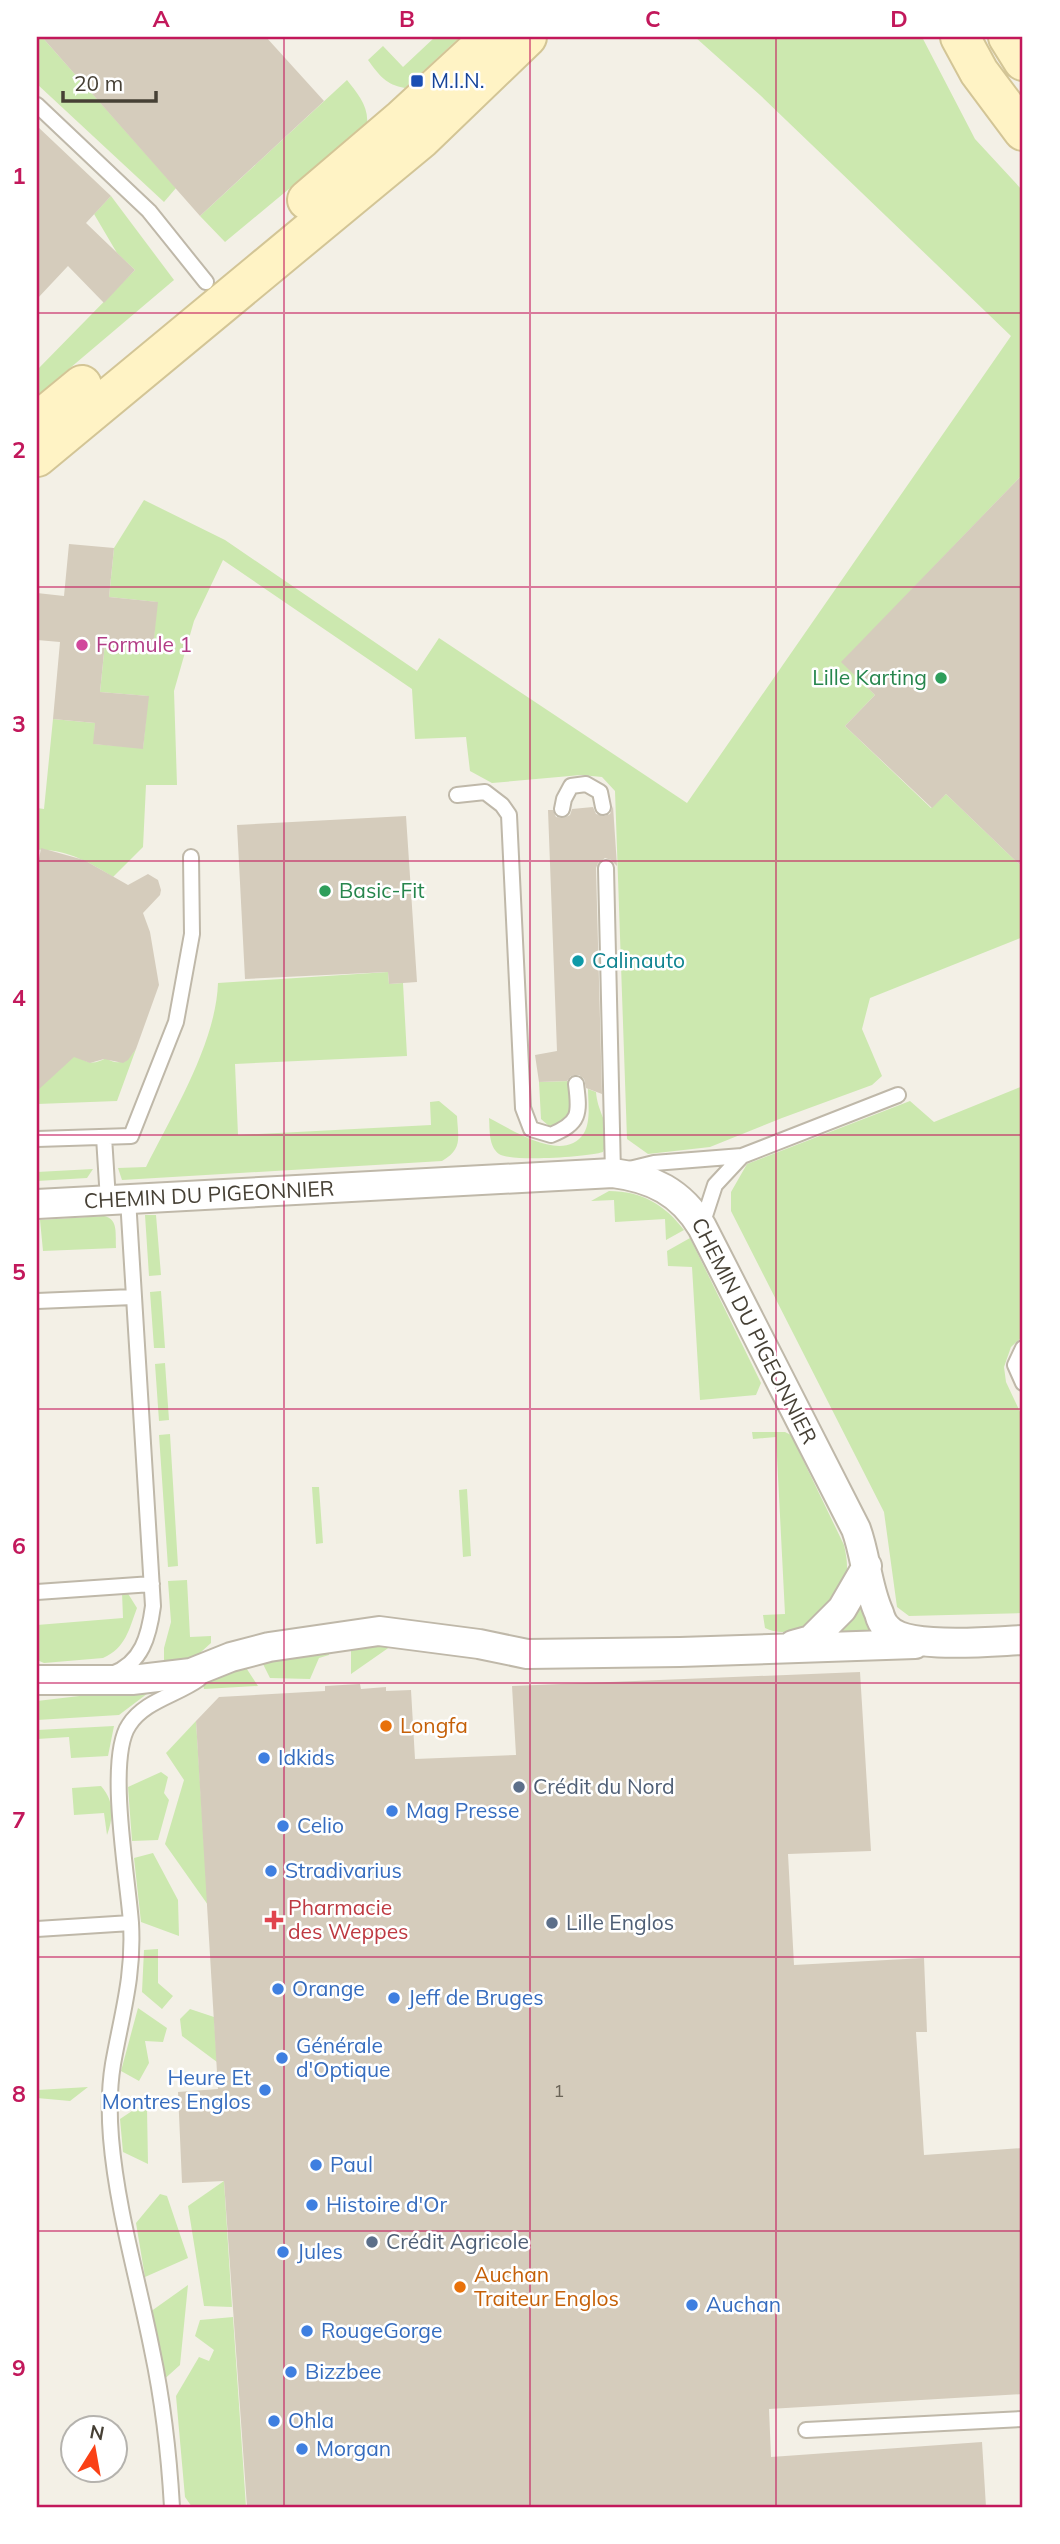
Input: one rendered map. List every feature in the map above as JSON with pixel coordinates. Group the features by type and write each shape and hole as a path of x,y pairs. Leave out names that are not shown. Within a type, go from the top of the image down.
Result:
{"main road":[{"path":"37,422 402,119 491,37"},
{"path":"37,457 421,139 527,37"},
{"path":"960,37 979,72 1023,131"},
{"path":"1008,37 1023,61"}],"street":[{"name":"CHEMIN DU PIGEONNIER","path":"37,1204 612,1173 635,1176 663,1186 692,1210 702,1227 856,1529 877,1611 887,1629 896,1635 932,1643 1023,1640"},
{"path":"778,1649 811,1640 842,1609 866,1566"},
{"path":"41,1679 132,1680 191,1673 270,1647 379,1631 480,1644 527,1654 932,1643"}],"lane":[{"path":"37,105 149,211 206,282"},
{"path":"562,809 571,786 586,784 600,792 603,807"},
{"path":"457,795 485,792 502,805 509,815 523,1108 531,1129 551,1135 570,1127 579,1110 576,1084"},
{"path":"37,1139 131,1136 176,1022 192,934 191,857"},
{"path":"606,868 612,1173 654,1163 742,1156 898,1095"},
{"path":"90,1679 122,1670 140,1653 150,1627 152,1584 134,1297 118,1199 104,1137"},
{"path":"702,1227 715,1185 742,1156"},
{"path":"37,1301 134,1297"},
{"path":"1023,1348 1015,1365 1023,1383"},
{"path":"37,1592 152,1584"},
{"path":"172,2507 163,2407 124,2230 111,2135 111,2077 131,1972 131,1923 118,1780 120,1747 129,1724 153,1703 195,1681 218,1663"},
{"path":"37,1929 131,1923"},
{"path":"806,2430 1023,2419"}],"green space":[{"path":"37,37 42,37 176,188 164,202 37,84"},
{"path":"435,37 460,37 405,88 384,78 368,60 383,46 403,67"},
{"path":"695,37 922,37 975,139 1023,191 1023,474 842,662 875,695 845,726 931,808 946,794 1023,868 1023,937 870,998 862,1029 882,1076 872,1085 710,1147 648,1154 627,1139 615,791 602,777 581,775 492,783 470,771 466,737 415,739 412,689 223,560 194,621 174,691 177,785 146,785 143,847 113,877 67,854 37,850 37,808 44,809 53,719 95,723 94,744 143,748 148,696 100,692 105,643 153,647 157,602 109,597 114,548 144,500 225,540 417,671 439,638 687,803 1011,336 760,95"},
{"path":"347,80 364,106 367,124 225,242 200,216"},
{"path":"111,196 174,280 37,396 37,370 135,270 117,253 94,214"},
{"path":"388,972 389,984 403,983 407,1056 235,1064 238,1135 431,1125 430,1102 439,1101 457,1116 458,1142 449,1157 442,1161 122,1180 118,1168 146,1167 180,1101 210,1029 218,983"},
{"path":"136,1049 117,1101 37,1104 37,1082 42,1081 76,1054 90,1062 106,1058 119,1062 129,1057"},
{"path":"570,1081 571,1106 568,1117 560,1127 549,1126 541,1119 539,1082"},
{"path":"1023,1086 1023,1336 1011,1347 1004,1367 1006,1382 1023,1418 1023,1613 909,1616 897,1607 884,1512 731,1211 731,1192 747,1164 910,1101 934,1122"},
{"path":"588,1089 596,1092 606,1127 603,1152 567,1157 518,1158 495,1151 490,1137 489,1118 537,1142 564,1146 575,1142 584,1133 588,1123"},
{"path":"93,1169 87,1178 37,1181 37,1172"},
{"path":"609,1191 632,1194 652,1201 669,1213 684,1230 666,1240 665,1219 615,1222 614,1200 591,1201"},
{"path":"145,1215 156,1215 161,1275 149,1276"},
{"path":"104,1216 114,1224 116,1248 43,1251 40,1220"},
{"path":"690,1238 761,1383 756,1395 700,1400 692,1267 668,1266 667,1251"},
{"path":"161,1291 165,1348 154,1348 150,1292"},
{"path":"165,1363 169,1420 159,1421 155,1364"},
{"path":"752,1432 785,1432 791,1435 844,1545 846,1555 846,1579 832,1605 812,1622 789,1632 765,1628 763,1615 785,1614 776,1437 753,1439"},
{"path":"170,1434 178,1566 168,1567 159,1435"},
{"path":"312,1487 319,1487 323,1543 316,1544"},
{"path":"467,1489 471,1556 463,1557 459,1490"},
{"path":"187,1580 190,1637 211,1636 211,1643 191,1661 164,1662 164,1648 171,1622 168,1581"},
{"path":"122,1592 127,1592 137,1608 126,1637 111,1654 103,1658 44,1663 37,1660 37,1625 123,1618"},
{"path":"858,1595 880,1637 831,1633"},
{"path":"351,1638 394,1644 351,1674"},
{"path":"329,1641 329,1655 319,1658 310,1679 270,1678 259,1656"},
{"path":"241,1660 258,1686 204,1689 202,1679"},
{"path":"156,1687 119,1715 37,1720 37,1701"},
{"path":"196,1721 208,1905 165,1844 184,1780 166,1753"},
{"path":"114,1726 108,1756 71,1758 69,1737 37,1739 37,1730"},
{"path":"161,1772 168,1777 164,1793 169,1800 158,1840 132,1841 128,1787"},
{"path":"101,1786 112,1809 107,1835 104,1813 74,1815 72,1788"},
{"path":"153,1853 178,1900 179,1936 141,1922 134,1858"},
{"path":"158,1949 158,1983 173,1996 162,2009 142,1992 144,1950"},
{"path":"138,2008 167,2028 163,2042 145,2041 149,2063 139,2081 121,2071"},
{"path":"190,2009 214,2017 217,2062 182,2036 180,2019"},
{"path":"88,2087 70,2101 37,2098 37,2090"},
{"path":"141,2105 147,2108 148,2164 123,2152 120,2119"},
{"path":"224,2181 232,2307 204,2306 188,2206"},
{"path":"160,2194 167,2196 188,2258 145,2277 136,2223"},
{"path":"188,2285 180,2365 160,2383 150,2312"},
{"path":"233,2317 246,2507 192,2507 185,2497 176,2396 199,2357 209,2361 214,2350 195,2336 200,2320"}],"building":[{"path":"42,37 266,37 324,101 200,216"},
{"path":"37,126 111,196 86,223 135,270 104,303 68,266 37,299"},
{"name":"Lille Karting","path":"1023,474 1023,868 946,794 932,808 845,726 875,695 841,662"},
{"name":"Formule 1","path":"69,544 114,548 109,597 158,602 153,648 105,643 100,692 149,696 143,749 93,744 95,723 53,719 60,642 37,640 37,593 64,596"},
{"name":"Calinauto","path":"613,806 617,866 605,858 596,868 602,1094 586,1088 584,1079 579,1075 571,1076 567,1081 539,1082 535,1055 557,1051 548,810 553,810 556,817 564,818 570,815 572,809 593,807 596,814 604,816 610,814"},
{"name":"Basic-Fit","path":"406,816 417,982 389,984 388,972 245,979 237,825"},
{"path":"41,848 84,860 128,885 148,874 158,880 161,890 160,895 143,913 150,932 159,985 136,1049 123,1063 104,1059 90,1063 74,1057 37,1091 37,858 39,859"},
{"path":"860,1672 871,1851 788,1854 794,1965 924,1958 927,2032 916,2032 924,2155 1023,2148 1023,2394 769,2409 771,2457 982,2442 986,2507 247,2507 224,2181 182,2183 178,2092 218,2089 196,1721 219,1697 325,1691 325,1686 360,1684 361,1689 386,1687 386,1691 411,1690 415,1759 516,1755 512,1686"}],"place":[{"name":"M.I.N.","path":"417,81"},
{"name":"Formule 1","path":"82,645"},
{"name":"Lille Karting","path":"941,678"},
{"name":"Basic-Fit","path":"325,891"},
{"name":"Calinauto","path":"578,961"},
{"name":"Longfa","path":"386,1726"},
{"name":"Idkids","path":"264,1758"},
{"name":"Crédit du Nord","path":"519,1787"},
{"name":"Mag Presse","path":"392,1811"},
{"name":"Celio","path":"283,1826"},
{"name":"Stradivarius","path":"271,1871"},
{"name":"Pharmacie des Weppes","path":"274,1920"},
{"name":"Lille Englos","path":"552,1923"},
{"name":"Orange","path":"278,1989"},
{"name":"Jeff de Bruges","path":"394,1998"},
{"name":"Générale d'Optique","path":"282,2058"},
{"name":"Heure Et Montres Englos","path":"265,2090"},
{"name":"Paul","path":"316,2165"},
{"name":"Histoire d'Or","path":"312,2205"},
{"name":"Crédit Agricole","path":"372,2242"},
{"name":"Jules","path":"283,2252"},
{"name":"Auchan Traiteur Englos","path":"460,2287"},
{"name":"Auchan","path":"692,2305"},
{"name":"RougeGorge","path":"307,2331"},
{"name":"Bizzbee","path":"291,2372"},
{"name":"Ohla","path":"274,2421"},
{"name":"Morgan","path":"302,2449"}]}
